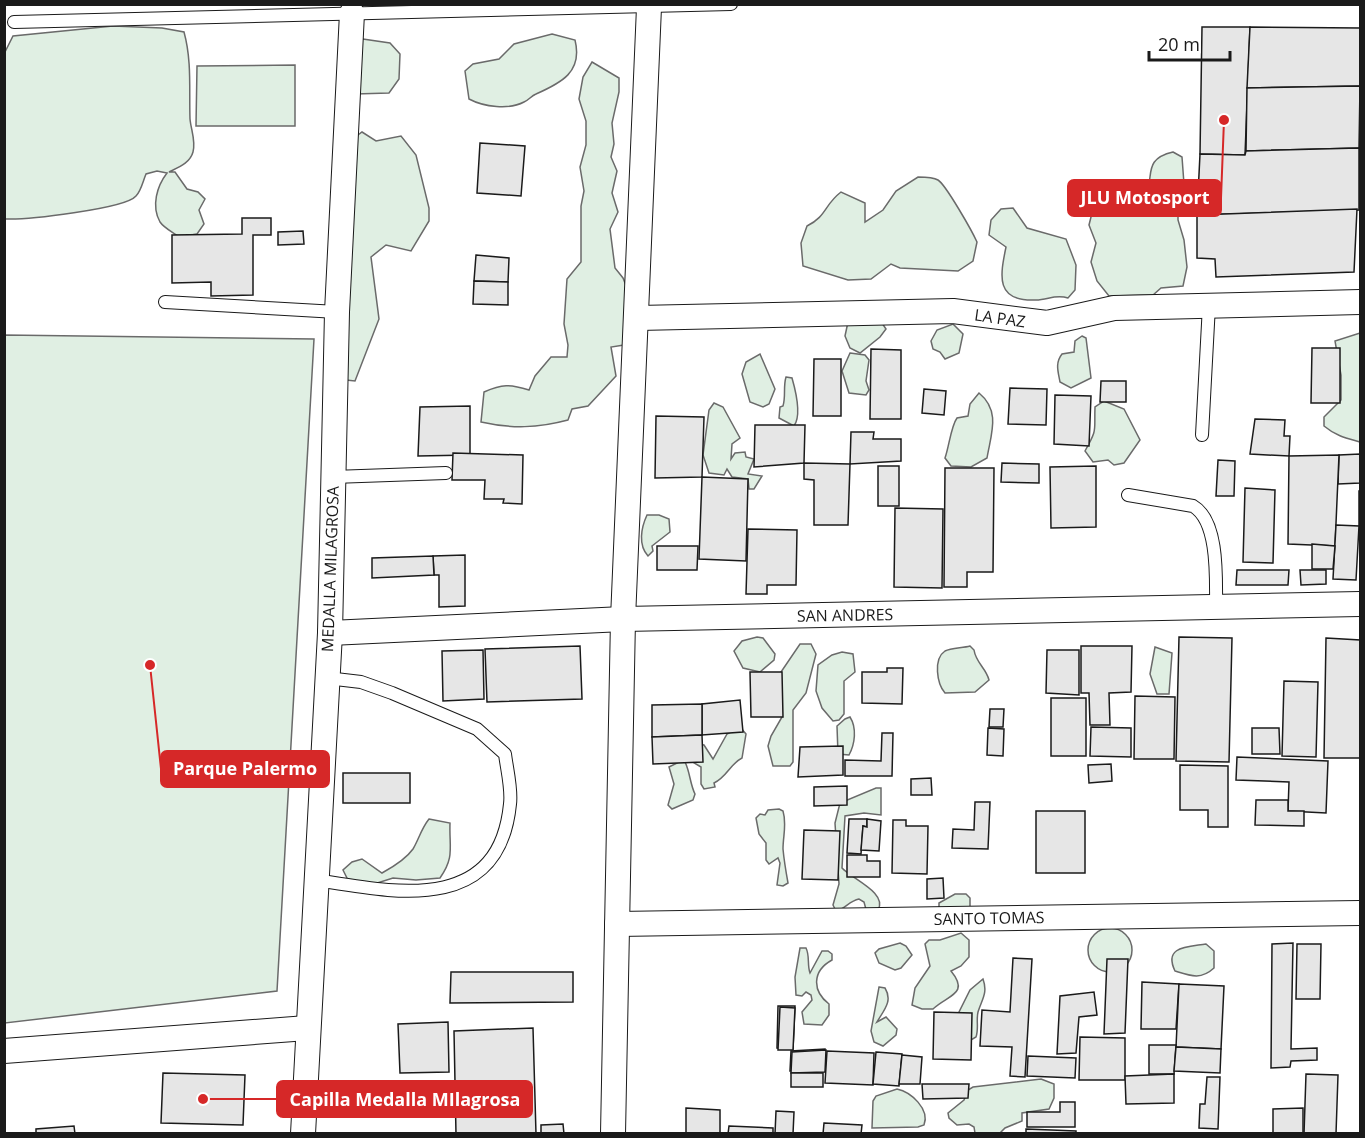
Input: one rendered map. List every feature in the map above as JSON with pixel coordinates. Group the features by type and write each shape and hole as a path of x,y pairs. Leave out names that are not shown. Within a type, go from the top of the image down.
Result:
{"street":[{"path":"613,1134 623,620 638,318 649,7"},
{"name":"MEDALLA MILAGROSA","path":"303,1134 330,633 337,312 352,9"},
{"name":"LA PAZ","path":"638,318 953,311 1047,323 1114,308 1360,302"},
{"name":"SAN ANDRES","path":"330,633 623,620 1360,604"},
{"name":"SANTO TOMAS","path":"617,924 1360,912"},
{"path":"4,1051 307,1028"}],"lane":[{"path":"14,22 352,9 649,7 731,4"},
{"path":"165,302 337,312"},
{"path":"1202,435 1209,305"},
{"path":"333,477 446,473"},
{"path":"1128,495 1193,506 1202,511 1208,520 1216,570 1216,607"},
{"path":"316,880 412,892 453,887 482,868 500,843 510,804 505,754 477,729 361,682 327,678"}],"green space":[{"path":"113,26 162,28 184,32 189,65 190,119 194,148 187,162 169,172 175,172 187,189 198,192 205,199 199,210 204,224 197,234 179,237 160,222 157,216 156,196 167,173 157,171 146,174 138,194 128,201 74,213 5,219 4,54 13,36"},
{"path":"552,34 575,40 576,60 568,75 561,81 526,101 511,106 489,106 469,99 465,71 473,64 499,59 514,44"},
{"path":"356,38 390,43 400,54 399,79 389,93 355,94"},
{"path":"592,62 619,78 619,92 612,123 614,144 611,157 617,171 612,193 618,212 610,229 615,268 623,278 633,303 630,344 611,347 616,376 588,406 572,409 568,420 525,427 481,422 484,392 506,386 529,390 535,376 551,357 567,357 568,345 564,324 567,279 581,262 581,206 584,191 580,167 586,145 586,121 579,99 583,77"},
{"path":"295,65 295,126 196,126 197,66"},
{"path":"362,132 376,141 401,136 416,155 429,208 429,221 411,251 386,245 371,257 379,319 355,381 337,379 334,153"},
{"path":"1173,152 1182,157 1184,184 1178,196 1178,220 1184,240 1187,267 1183,286 1161,288 1153,295 1109,296 1097,281 1091,262 1096,243 1089,225 1093,209 1110,201 1137,201 1146,192 1152,166 1156,160"},
{"path":"918,177 938,180 953,199 977,242 973,261 958,271 900,268 891,264 871,279 848,280 803,266 801,243 807,226 822,214 841,192 865,203 865,222 883,210 896,191"},
{"path":"1013,208 1027,228 1066,239 1076,265 1075,290 1068,298 1023,299 1013,297 1007,292 1002,277 1006,247 989,235 991,220 1001,209"},
{"path":"880,320 886,329 880,337 860,353 850,348 845,336 848,322"},
{"path":"953,324 963,334 959,353 945,359 940,352 933,349 931,341 937,330"},
{"path":"1360,333 1360,442 1328,429 1324,426 1324,417 1341,400 1341,375 1335,341"},
{"path":"4,335 314,339 277,991 5,1023"},
{"path":"1082,336 1086,338 1091,378 1071,388 1060,382 1058,361 1062,354 1074,352 1075,341"},
{"path":"850,353 865,355 869,360 866,381 869,390 866,395 849,393 842,371"},
{"path":"760,354 775,389 769,404 763,407 750,402 742,374 746,362"},
{"path":"786,377 792,378 796,396 798,416 794,426 779,418 780,407 784,402"},
{"path":"979,393 990,407 993,423 987,458 971,467 951,466 945,458 953,426 957,418 968,416 970,404"},
{"path":"1104,401 1124,409 1140,440 1124,463 1114,465 1108,460 1093,462 1085,451 1094,430 1095,407"},
{"path":"714,403 723,407 740,438 732,444 731,459 735,453 745,452 746,457 754,459 748,474 762,476 754,489 749,489 748,479 732,477 727,469 724,475 709,473 703,455 709,410"},
{"path":"647,515 659,515 669,519 670,532 652,546 653,551 648,556 643,547 642,536"},
{"path":"757,637 763,638 775,654 774,660 760,672 743,668 734,651 742,641"},
{"path":"800,644 811,644 816,654 806,693 793,710 793,762 790,766 773,766 768,746 782,717 781,672"},
{"path":"970,646 989,680 975,692 945,693 940,684 938,672 941,655 948,650"},
{"path":"1155,647 1172,653 1169,694 1157,694 1150,674"},
{"path":"842,652 853,654 855,672 844,681 844,714 839,720 833,721 822,708 816,691 818,665 832,655"},
{"path":"850,717 854,731 853,746 849,755 838,754 837,726"},
{"path":"740,727 746,734 742,758 714,783 715,787 704,789 701,784 701,767 691,761 692,743 704,745 713,759 727,734"},
{"path":"685,762 695,794 693,800 672,809 668,805 674,784 669,767"},
{"path":"881,788 881,815 864,813 845,816 842,868 874,892 880,904 878,910 867,913 864,902 859,899 836,911 833,905 839,884 835,823 840,803"},
{"path":"768,810 783,811 785,825 783,849 788,883 783,886 777,885 780,863 778,858 769,864 766,860 766,843 759,834 756,818 760,814 765,815"},
{"path":"429,819 450,823 448,864 440,878 416,880 393,878 371,885 348,880 343,870 352,862 362,859 382,873 407,856"},
{"path":"955,894 966,894 970,898 970,910 939,913 939,903"},
{"path":"1110,928 1125,935 1132,950 1125,965 1110,972 1095,965 1088,950 1095,935"},
{"path":"961,933 969,940 969,957 961,966 951,971 958,989 933,1009 922,1009 912,1005 915,988 930,966 925,944 929,940 940,940"},
{"path":"900,943 906,946 912,955 901,968 895,970 879,963 875,953 879,949"},
{"path":"1206,944 1214,951 1214,968 1200,976 1175,971 1172,957 1175,952 1185,947"},
{"path":"800,948 806,948 810,973 822,951 832,954 832,960 821,970 817,981 819,993 829,1004 829,1015 822,1025 804,1024 802,1012 812,1000 811,995 806,992 802,996 796,995 795,977"},
{"path":"983,979 985,992 978,1012 977,1034 966,1043 955,1020 970,990"},
{"path":"879,987 885,988 888,1001 877,1022 886,1017 897,1029 896,1035 883,1046 874,1042 871,1031"},
{"path":"1041,1079 1054,1084 1054,1098 1049,1109 1022,1113 1022,1121 1005,1128 1000,1133 975,1133 974,1127 969,1124 957,1125 949,1118 948,1113 964,1100 968,1090 973,1087"},
{"path":"897,1089 913,1097 922,1107 924,1125 872,1128 873,1101 876,1096"}],"building":[{"path":"1202,27 1250,27 1245,155 1200,154"},
{"path":"1250,27 1360,28 1360,86 1247,88"},
{"path":"1360,86 1359,148 1246,151 1247,88"},
{"path":"480,143 525,146 521,196 477,193"},
{"path":"1359,148 1359,210 1197,215 1200,154 1245,155 1246,151"},
{"path":"1357,209 1354,272 1216,277 1215,259 1197,258 1197,215"},
{"path":"242,218 271,218 271,235 253,235 253,295 211,296 211,282 172,283 172,235 242,234"},
{"path":"303,231 304,244 278,245 278,232"},
{"path":"476,255 509,258 508,282 474,281"},
{"path":"474,281 508,282 508,305 473,304"},
{"path":"1312,348 1340,348 1340,403 1311,403"},
{"path":"871,349 901,350 901,419 870,419"},
{"path":"814,359 841,359 841,416 813,416"},
{"path":"1101,381 1126,381 1126,402 1100,402"},
{"path":"1010,388 1047,389 1046,425 1008,424"},
{"path":"924,389 946,391 944,415 922,413"},
{"path":"1055,395 1091,396 1089,446 1054,444"},
{"path":"470,406 470,455 418,456 420,407"},
{"path":"656,416 704,417 702,477 655,478"},
{"path":"1255,419 1285,420 1284,436 1290,436 1289,456 1250,454"},
{"path":"755,425 805,425 804,463 754,467"},
{"path":"851,432 874,432 873,439 901,439 901,461 850,464"},
{"path":"453,453 523,455 522,504 503,503 504,499 484,499 485,480 452,480"},
{"path":"1360,454 1360,483 1338,484 1339,455"},
{"path":"1339,455 1335,546 1288,544 1289,456"},
{"path":"1218,460 1235,461 1234,496 1216,496"},
{"path":"804,463 850,464 848,525 814,525 814,480 804,479"},
{"path":"1002,463 1039,464 1039,483 1001,482"},
{"path":"878,466 899,466 899,506 878,506"},
{"path":"1096,466 1096,527 1051,528 1050,467"},
{"path":"945,468 994,468 993,572 967,572 967,587 944,587"},
{"path":"702,477 748,479 746,561 699,559"},
{"path":"1245,488 1275,490 1273,563 1243,562"},
{"path":"1360,491 1360,532 1359,532"},
{"path":"895,508 943,509 942,588 894,587"},
{"path":"1336,525 1359,526 1356,580 1333,579"},
{"path":"748,529 797,530 796,585 767,585 767,594 746,594"},
{"path":"1312,544 1335,546 1333,569 1312,569"},
{"path":"657,546 698,546 697,570 657,570"},
{"path":"465,555 465,606 439,607 439,575 434,575 433,556"},
{"path":"433,556 434,575 372,578 372,558"},
{"path":"1237,570 1289,570 1288,585 1236,585"},
{"path":"1300,570 1326,570 1326,584 1301,585"},
{"path":"1179,637 1232,638 1229,762 1176,761"},
{"path":"1326,638 1360,640 1360,758 1324,758"},
{"path":"580,646 582,699 487,702 485,649"},
{"path":"1081,646 1132,646 1131,692 1109,693 1110,725 1090,725 1089,693 1081,693"},
{"path":"483,650 484,699 443,701 442,651"},
{"path":"1047,650 1079,650 1079,695 1046,693"},
{"path":"887,668 903,668 902,704 862,703 862,672 887,672"},
{"path":"750,672 782,672 783,717 751,717"},
{"path":"1284,681 1318,682 1316,757 1282,756"},
{"path":"1135,696 1175,697 1174,759 1134,759"},
{"path":"1051,698 1086,698 1086,756 1051,756"},
{"path":"740,700 743,732 702,735 702,704"},
{"path":"702,704 702,735 652,737 652,705"},
{"path":"990,709 1004,709 1003,727 989,727"},
{"path":"1091,727 1131,728 1131,757 1090,756"},
{"path":"988,728 1004,729 1003,756 987,755"},
{"path":"1252,728 1279,728 1280,754 1252,754"},
{"path":"882,733 893,733 892,776 845,776 845,760 881,761"},
{"path":"702,735 703,762 653,764 652,737"},
{"path":"843,746 843,775 798,777 800,747"},
{"path":"1237,757 1328,761 1326,813 1288,811 1289,782 1236,780"},
{"path":"1111,764 1112,781 1089,783 1088,765"},
{"path":"1180,765 1228,766 1228,827 1208,827 1208,810 1180,810"},
{"path":"343,773 410,773 410,803 343,803"},
{"path":"931,778 932,795 911,795 911,779"},
{"path":"847,786 847,805 814,806 814,787"},
{"path":"1256,800 1288,800 1288,811 1304,811 1304,826 1255,825"},
{"path":"975,802 990,802 988,849 952,848 953,829 974,830"},
{"path":"1036,811 1085,811 1085,873 1036,873"},
{"path":"849,819 867,819 867,827 863,826 861,854 847,853"},
{"path":"867,819 881,821 879,851 861,850 863,826 867,827"},
{"path":"893,820 906,820 906,826 928,826 927,874 892,873"},
{"path":"804,830 840,831 838,880 802,879"},
{"path":"847,855 867,855 867,861 880,861 880,877 847,877"},
{"path":"943,878 944,898 927,899 927,879"},
{"path":"1293,943 1291,1049 1317,1048 1317,1060 1291,1061 1290,1067 1271,1068 1272,944"},
{"path":"1297,944 1321,944 1320,999 1296,999"},
{"path":"1013,958 1032,959 1025,1077 1010,1076 1012,1047 980,1046 982,1010 1010,1012"},
{"path":"1107,959 1128,959 1125,1033 1104,1034"},
{"path":"451,972 573,972 573,1002 450,1003"},
{"path":"1142,982 1179,984 1176,1029 1141,1029"},
{"path":"1179,984 1224,986 1221,1049 1176,1047"},
{"path":"1094,992 1097,1015 1079,1017 1076,1053 1057,1054 1060,996"},
{"path":"778,1006 795,1006 793,1049 777,1048"},
{"path":"780,1007 795,1008 793,1050 778,1050"},
{"path":"934,1012 972,1013 971,1060 933,1059"},
{"path":"448,1022 449,1072 400,1073 398,1024"},
{"path":"533,1028 536,1134 456,1134 454,1031"},
{"path":"1080,1037 1125,1038 1125,1080 1079,1080"},
{"path":"1149,1045 1176,1045 1174,1074 1149,1074"},
{"path":"1176,1047 1221,1049 1220,1073 1174,1071"},
{"path":"825,1049 824,1070 790,1071 791,1051"},
{"path":"826,1050 825,1072 791,1073 792,1052"},
{"path":"827,1051 874,1053 873,1085 825,1083"},
{"path":"876,1052 902,1054 899,1086 873,1084"},
{"path":"902,1055 922,1057 920,1084 899,1084"},
{"path":"1028,1056 1076,1058 1075,1078 1027,1076"},
{"path":"163,1073 245,1075 243,1125 161,1123"},
{"path":"791,1073 823,1073 823,1087 791,1087"},
{"path":"1174,1074 1174,1103 1126,1104 1125,1076"},
{"path":"1306,1074 1338,1075 1336,1134 1304,1134"},
{"path":"1207,1077 1220,1077 1218,1129 1199,1128 1200,1104 1205,1104"},
{"path":"922,1084 969,1084 968,1098 923,1099"},
{"path":"1060,1102 1075,1102 1075,1127 1027,1127 1027,1112 1060,1112"},
{"path":"686,1108 720,1110 720,1134 686,1134"},
{"path":"1303,1108 1303,1134 1273,1134 1273,1109"},
{"path":"776,1111 794,1112 793,1134 775,1134"},
{"path":"824,1123 862,1125 861,1134 823,1134"},
{"path":"563,1124 564,1134 541,1134 541,1125"},
{"path":"74,1126 75,1134 36,1134 36,1129"},
{"path":"729,1126 773,1128 773,1134 728,1134"},
{"path":"1026,1129 1076,1131 1076,1134 1026,1134"}],"place":[{"name":"JLU Motosport","path":"1224,120"},
{"name":"Parque Palermo","path":"150,665"},
{"name":"Capilla Medalla MIlagrosa","path":"203,1099"}]}
